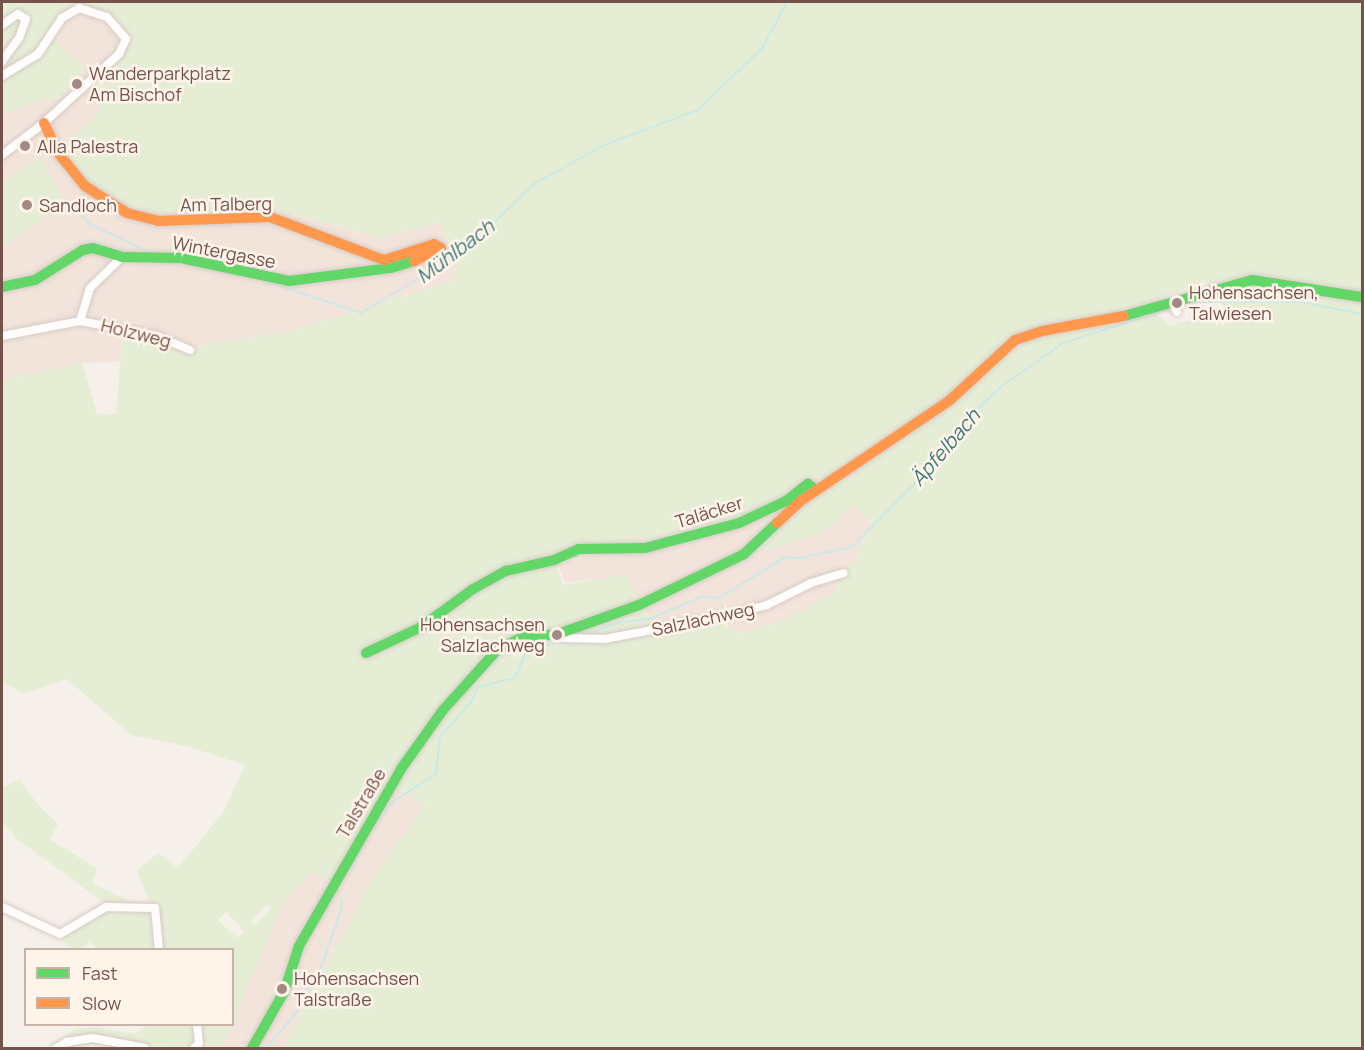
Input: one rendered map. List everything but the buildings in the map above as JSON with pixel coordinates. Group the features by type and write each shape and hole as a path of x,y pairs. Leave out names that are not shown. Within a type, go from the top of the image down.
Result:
{"street":[{"path":"2,76 38,54 63,18 80,8 100,13 122,31 124,49 44,123 2,155"},
{"path":"2,25 18,14 26,19 19,38 2,61"},
{"name":"Am Talberg","path":"44,123 59,154 85,186 127,213 158,221 208,222 270,217 384,260 440,245"},
{"name":"Wintergasse","path":"2,287 35,280 83,250 104,249 122,257 180,258 289,281 391,268 434,254 440,251 440,245"},
{"name":"Holzweg","path":"80,321 90,288 122,257"},
{"path":"558,634 639,605 744,554 816,490 950,400 1015,340 1042,331 1122,317 1252,280 1362,297"},
{"path":"1172,301 1177,312"},
{"name":"Holzweg","path":"2,336 80,321 157,336 190,351"},
{"name":"Taläcker","path":"366,653 421,627 473,588 506,571 555,560 579,549 645,548 739,523 786,501 808,484 816,490"},
{"name":"Salzlachweg","path":"558,634 565,638 605,639 725,616 767,605 811,583 843,573"},
{"name":"Talstraße","path":"252,1048 284,992 299,946 361,835 443,710 497,650 525,636 558,634"},
{"path":"2,907 60,934 106,907 154,908 159,948"},
{"path":"194,1048 199,1042 197,1026"},
{"path":"56,1048 67,1042 93,1038 145,1048"}],"shaded area":[{"path":"81,4 102,12 123,36 102,110 174,210 217,213 270,208 381,238 441,223 456,280 298,329 187,348 123,329 120,362 82,363 2,380 2,114 47,98 85,68 51,38"},
{"path":"856,504 872,525 855,559 836,578 837,592 781,622 735,634 688,627 657,630 625,575 565,583 558,564 750,514 765,518 759,551 819,535"},
{"path":"390,784 425,805 375,875 283,1048 220,1048 230,1026 234,1026 234,1016 282,906 311,872 330,881"}],"green space":[{"path":"2,2 1362,2 1362,1048 283,1048 375,875 425,805 390,784 330,881 311,872 282,906 234,1020 234,948 97,948 90,942 82,948 71,948 60,938 92,914 113,909 17,839 2,822 2,788 19,779 38,805 58,824 50,839 97,869 92,883 126,900 150,903 137,870 158,853 178,868 224,811 245,765 186,746 131,735 67,679 24,694 2,681 2,380 82,363 97,414 116,414 123,329 187,348 298,329 456,280 441,223 381,238 270,208 217,213 174,210 165,215 129,207 92,185 60,146 102,110 86,91 125,50 123,36 102,12 82,4 52,38 85,67 56,101 47,98 2,114","holes":["1205,281 1226,310 1170,326 1156,313 1152,301","855,505 872,525 855,559 836,578 837,592 781,622 735,634 725,621 657,630 625,574 563,585 556,563 750,514 765,518 759,552 819,535","267,904 271,908 255,925 251,921","226,912 245,932 237,938 218,920"]},
{"name":"Sandloch","path":"40,157 63,197 43,212 46,217 2,248 2,183"},
{"path":"146,1026 231,1026 220,1048 90,1045 53,1048 74,1029 97,1027 134,1034"}],"waterway":[{"name":"Mühlbach","path":"265,281 361,313 446,262 480,236 534,184 604,145 698,110 763,47 787,2"},
{"name":"Mühlbach","path":"72,205 90,224 149,252"},
{"name":"Äpfelbach","path":"1193,302 1301,302 1362,314"},
{"name":"Äpfelbach","path":"586,635 618,623 652,618 703,596 719,598 785,557 800,558 852,547 932,466 959,426 1002,386 1063,343 1173,308"},
{"name":"Äpfelbach","path":"374,826 394,801 436,774 440,737 472,701 478,687 515,678 528,648 570,641"},
{"name":"Äpfelbach","path":"351,869 358,855"},
{"name":"Äpfelbach","path":"266,1048 297,1012 307,989 318,976 342,908 341,899"}],"traffic: fast":[{"path":"2,287 35,280 83,250 93,248 122,257 181,258 289,281 391,268 414,261"},
{"path":"1124,316 1252,280 1362,297"},
{"path":"366,653 421,627 473,589 506,571 554,560 579,549 645,548 739,523 786,501 808,484 816,490"},
{"path":"252,1048 284,992 299,946 401,769 443,710 497,650 525,636 558,634 639,605 744,554 777,523"}],"traffic: slow":[{"path":"44,123 59,154 85,186 127,213 158,221 270,217 384,260 434,244 441,248 414,261"},
{"path":"777,523 802,500 950,400 1015,340 1042,331 1124,316"}],"place":[{"name":"Wanderparkplatz Am Bischof","path":"77,84"},
{"name":"Alla Palestra","path":"25,146"},
{"name":"Sandloch","path":"27,205"},
{"name":"Hohensachsen, Talwiesen","path":"1177,303"},
{"name":"Hohensachsen Salzlachweg","path":"557,635"},
{"name":"Hohensachsen Talstraße","path":"282,989"}]}
